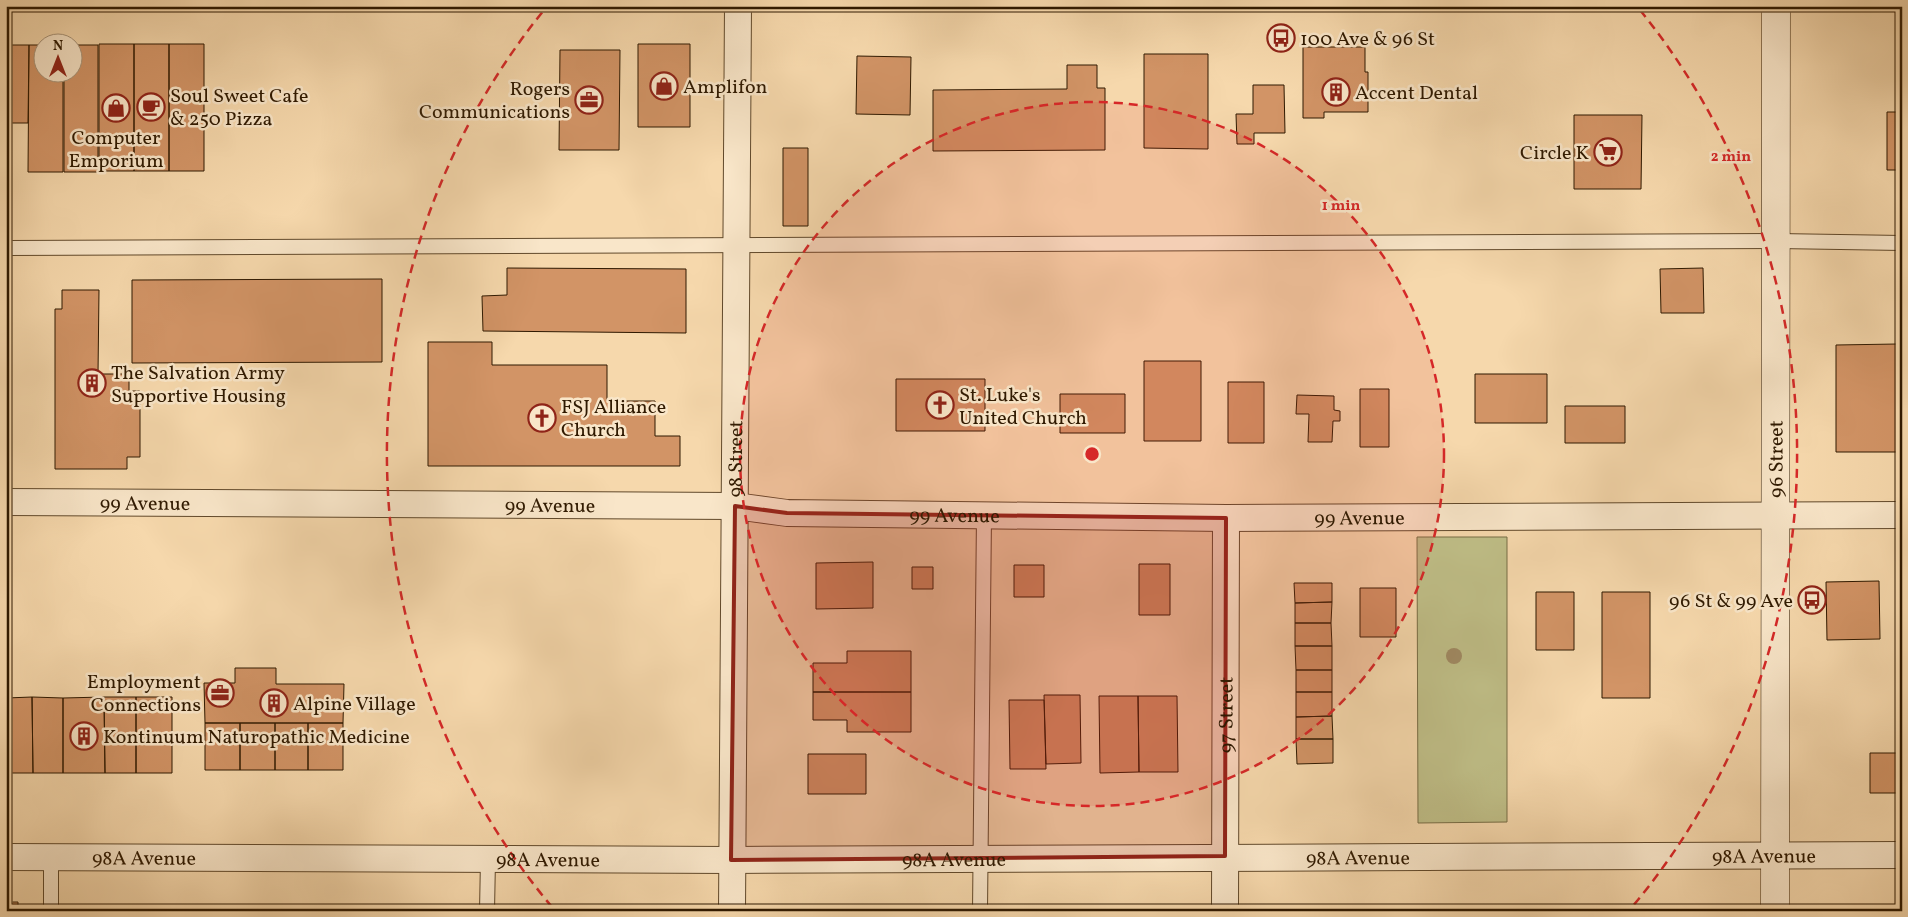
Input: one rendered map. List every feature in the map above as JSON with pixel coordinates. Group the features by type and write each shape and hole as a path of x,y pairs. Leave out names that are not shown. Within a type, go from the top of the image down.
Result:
{"street":[{"name":"98 Street","path":"732,911 738,245 738,6"},
{"path":"1767,6 1795,6"},
{"name":"96 Street","path":"1775,911 1774,241 1776,6"},
{"name":"99 Avenue","path":"6,502 735,506 787,513 1226,518 1902,515"},
{"name":"97 Street","path":"1224,911 1226,518"},
{"name":"98A Avenue","path":"6,856 731,860 980,857 1902,855"}],"lane":[{"path":"6,248 1774,241 1902,243"},
{"path":"980,911 984,514"},
{"path":"51,857 51,911"},
{"path":"487,911 488,859"}],"highlighted area":[{"path":"735,506 787,513 1226,518 1225,856 731,860"}],"shaded area":[{"path":"1417,537 1507,537 1507,822 1418,823"}],"building":[{"name":"Computer Emporium","path":"99,44 134,44 134,171 99,171"},
{"name":"Soul Sweet Cafe & 250 Pizza","path":"134,44 169,44 169,171 134,171"},
{"path":"169,44 204,44 204,171 169,171"},
{"name":"Amplifon","path":"638,44 690,44 690,127 638,127"},
{"path":"6,45 29,45 28,123 6,123"},
{"path":"29,45 32,45 32,82 63,82 63,172 28,172"},
{"path":"82,45 98,45 98,172 64,172 64,82 82,82"},
{"name":"Accent Dental","path":"1303,47 1365,47 1365,72 1368,72 1368,112 1324,112 1324,118 1303,118"},
{"name":"Rogers Communications","path":"560,50 620,50 619,150 559,150"},
{"path":"1144,54 1208,54 1208,149 1144,148"},
{"path":"857,56 911,57 910,115 856,114"},
{"path":"1067,65 1097,65 1097,88 1105,88 1105,150 933,151 933,90 1067,89"},
{"path":"1253,85 1284,85 1285,133 1254,133 1254,144 1237,144 1236,114 1253,114"},
{"path":"1887,112 1902,112 1902,170 1887,170"},
{"name":"Circle K","path":"1574,115 1642,115 1641,189 1574,189"},
{"path":"783,148 808,148 808,226 783,226"},
{"path":"507,268 686,269 686,333 483,331 482,296 507,295"},
{"path":"1703,268 1704,313 1661,313 1660,269"},
{"path":"382,279 382,362 132,363 132,280"},
{"name":"The Salvation Army Supportive Housing","path":"62,290 99,290 98,374 129,374 129,391 140,391 140,457 127,457 127,469 55,469 55,309 62,309"},
{"name":"FSJ Alliance Church","path":"428,342 492,342 492,365 607,365 607,401 655,401 655,436 680,436 680,466 428,466"},
{"path":"1897,344 1897,452 1836,452 1836,345"},
{"path":"1144,361 1201,361 1201,441 1144,441"},
{"path":"1475,374 1547,374 1547,423 1475,423"},
{"name":"St. Luke's United Church","path":"896,379 985,379 985,431 896,431"},
{"path":"1228,382 1264,382 1264,443 1228,443"},
{"path":"1360,389 1389,389 1389,447 1360,447"},
{"path":"1060,394 1125,394 1125,433 1060,433"},
{"path":"1297,395 1334,396 1334,410 1340,411 1340,421 1333,421 1332,442 1308,442 1309,414 1296,414"},
{"path":"1565,406 1625,406 1625,443 1565,443"},
{"path":"873,562 873,608 816,609 816,563"},
{"path":"1139,564 1170,564 1170,615 1139,615"},
{"path":"1014,565 1044,565 1044,597 1014,597"},
{"path":"912,567 933,567 933,589 912,589"},
{"path":"1879,581 1880,639 1827,640 1826,582"},
{"path":"1294,583 1332,583 1332,602 1295,603"},
{"path":"1360,588 1396,588 1396,637 1360,637"},
{"path":"1536,592 1574,592 1574,650 1536,650"},
{"path":"1602,592 1650,592 1650,698 1602,698"},
{"path":"1332,602 1331,623 1295,623 1295,603"},
{"path":"1295,623 1331,623 1332,646 1295,646"},
{"path":"1295,646 1332,646 1332,670 1296,670"},
{"path":"847,651 911,651 911,692 813,692 813,663 847,663"},
{"name":"Alpine Village","path":"235,668 276,668 276,684 344,684 343,723 205,723 204,683 235,683"},
{"path":"1296,670 1332,670 1332,692 1296,692"},
{"path":"813,692 911,692 911,732 847,732 847,720 813,720"},
{"path":"1296,692 1332,692 1332,716 1296,717"},
{"path":"1044,695 1080,695 1081,763 1046,764"},
{"path":"1099,696 1138,696 1139,772 1100,773"},
{"path":"1138,696 1177,696 1178,772 1139,772"},
{"path":"32,697 33,773 6,773 6,698"},
{"path":"32,697 63,698 63,773 33,773"},
{"name":"Kontinuum Naturopathic Medicine","path":"104,697 105,773 63,773 63,698"},
{"path":"104,697 136,697 136,773 105,773"},
{"path":"136,697 172,697 172,773 136,773"},
{"path":"1009,700 1044,700 1046,769 1010,769"},
{"path":"1332,716 1333,739 1296,739 1296,717"},
{"path":"205,723 240,723 240,770 205,770"},
{"path":"240,723 275,723 275,770 240,770"},
{"path":"275,723 308,723 308,770 275,770"},
{"path":"308,723 343,723 343,770 308,770"},
{"path":"1296,739 1333,739 1333,763 1297,764"},
{"path":"1870,753 1902,753 1902,793 1870,793"},
{"path":"808,754 866,754 866,794 808,794"},
{"path":"6,902 18,902 18,911 6,911"}],"place":[{"name":"100 Ave & 96 St","path":"1281,38"},
{"name":"Amplifon","path":"664,86"},
{"name":"Accent Dental","path":"1336,92"},
{"name":"Rogers Communications","path":"589,100"},
{"name":"Soul Sweet Cafe & 250 Pizza","path":"151,107"},
{"name":"Computer Emporium","path":"116,108"},
{"name":"Circle K","path":"1608,152"},
{"name":"The Salvation Army Supportive Housing","path":"92,383"},
{"name":"St. Luke's United Church","path":"940,405"},
{"name":"FSJ Alliance Church","path":"542,418"},
{"name":"96 St & 99 Ave","path":"1812,600"},
{"name":"Employment Connections","path":"220,693"},
{"name":"Alpine Village","path":"274,703"},
{"name":"Kontinuum Naturopathic Medicine","path":"84,736"}]}
